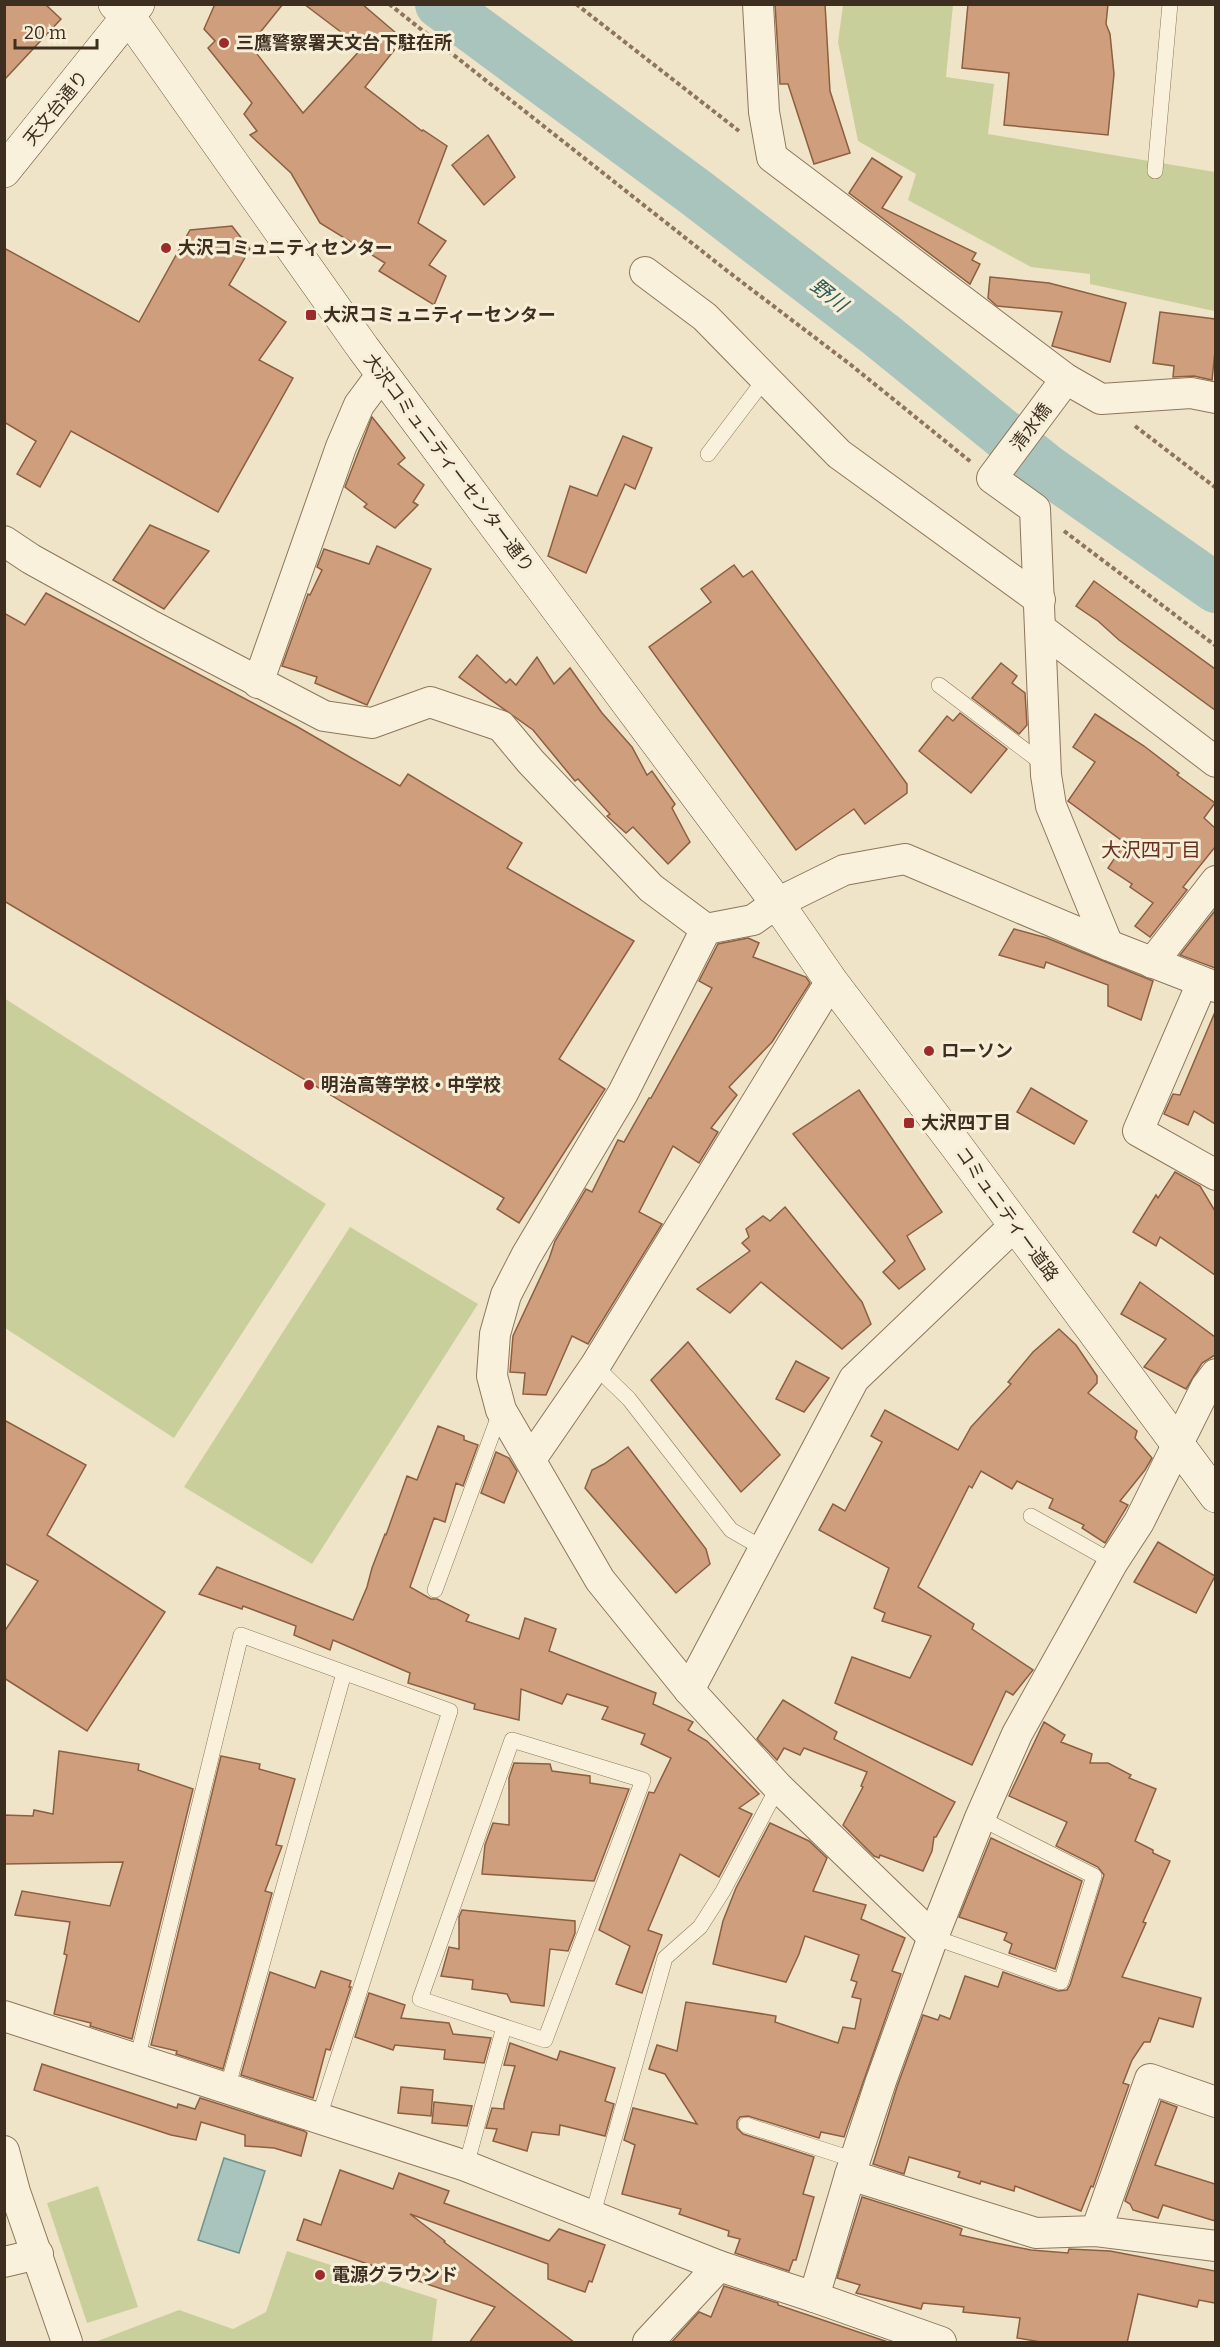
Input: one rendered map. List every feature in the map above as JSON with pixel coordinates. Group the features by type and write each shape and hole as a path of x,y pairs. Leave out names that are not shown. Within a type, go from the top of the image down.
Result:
{"street":[{"path":"758,4 764,112 772,157 1064,382 1101,399 1191,393 1215,398"},
{"name":"天文台通り","path":"4,171 127,9"},
{"name":"大沢コミュニティーセンター通り","path":"127,9 164,70 382,374 777,903"},
{"path":"645,272 705,317 838,454 1040,615 1215,762"},
{"path":"258,683 340,447 359,405 382,374"},
{"name":"清水橋","path":"995,474 1064,382"},
{"path":"995,474 1035,509 1046,766 1052,806 1108,945"},
{"path":"4,541 31,559 258,683 324,716 372,723 430,702 501,726 531,762 651,888 706,929 753,920 777,903 844,870 905,859 1209,985 1138,1131 1215,1175"},
{"path":"1152,963 1215,881"},
{"name":"コミュニティー道路","path":"777,903 831,981 1215,1496"},
{"path":"706,929 623,1093 526,1256 506,1295 495,1334 492,1376 501,1410 600,1580 689,1690 778,1787 933,1937"},
{"path":"531,1458 595,1366 831,981"},
{"path":"689,1690 819,1441 854,1379 1015,1225"},
{"path":"814,2297 853,2168 933,1937 980,1818 1017,1734 1113,1562 1139,1522 1206,1387 1215,1374"},
{"path":"4,2016 318,2120 466,2166 719,2266 814,2297 941,2343"},
{"path":"1096,2231 1150,2079 1215,2102"},
{"path":"4,2151 15,2192 67,2343"},
{"path":"853,2168 1036,2233 1096,2231 1215,2246"},
{"path":"4,2262 38,2254"},
{"path":"648,2343 719,2266"}],"lane":[{"path":"1155,171 1170,4"},
{"path":"708,454 765,380"},
{"path":"939,685 1046,766"},
{"path":"595,1366 629,1399 731,1530 764,1549"},
{"path":"435,1590 501,1410"},
{"path":"1032,1516 1113,1562"},
{"path":"137,2060 241,1635 450,1711 318,2120"},
{"path":"227,2089 344,1673"},
{"path":"512,1740 643,1780 545,2040 504,2027 420,1999 512,1740"},
{"path":"592,2217 665,1958 700,1927 723,1891 778,1787"},
{"path":"933,1937 1061,1982 1094,1876 980,1818"},
{"path":"466,2166 504,2027"},
{"path":"746,2125 853,2168"}],"path":[{"path":"390,4 726,270 995,474"},
{"path":"576,4 772,157"},
{"path":"1101,399 1215,488"},
{"path":"1035,509 1215,646"}],"green space":[{"path":"843,5 953,5 946,77 994,84 988,134 1215,172 1214,311 1090,284 1090,274 1031,267 908,200 916,174 858,141 838,42"},
{"path":"4,998 326,1204 174,1438 5,1328"},
{"path":"350,1227 478,1304 312,1564 184,1487"},
{"path":"98,2186 138,2307 87,2323 47,2203"},
{"name":"電源グラウンド","path":"287,2251 437,2299 432,2342 95,2342 179,2310 233,2329 266,2312"}],"water":[{"path":"224,2158 265,2171 239,2253 198,2240"}],"building":[{"path":"4,4 45,4 61,19 4,80"},
{"path":"215,4 283,4 250,45 303,113 362,48 304,4 362,4 403,39 365,87 422,131 447,146 418,223 446,241 429,265 446,276 434,305 379,271 385,263 320,223 291,173 250,135 257,131 244,114 252,103 208,48 215,41 204,29"},
{"path":"775,4 825,4 830,91 850,153 814,164 788,84 780,84"},
{"path":"968,4 1108,4 1106,24 1110,34 1114,74 1108,135 1004,125 1009,73 962,68"},
{"path":"488,135 515,177 484,205 452,165"},
{"path":"872,158 902,177 882,208 976,253 972,260 980,264 970,284 849,193"},
{"path":"232,226 250,249 229,285 286,322 259,360 293,378 218,512 71,431 40,487 17,474 36,441 4,422 4,248 139,322 190,230"},
{"path":"990,277 1049,283 1126,303 1110,362 1052,346 1062,312 997,306 988,298"},
{"path":"1160,312 1215,319 1212,380 1194,376 1173,377 1174,366 1153,363"},
{"path":"372,417 405,458 398,464 424,485 413,502 418,505 395,528 364,507 367,504 345,487"},
{"path":"623,436 652,448 635,489 625,484 586,573 548,556 570,486 597,496"},
{"path":"150,525 209,551 164,609 113,580"},
{"path":"377,546 431,569 367,705 315,683 317,677 282,666 308,594 310,595 322,570 317,567 324,549 369,564"},
{"path":"734,565 743,577 752,571 907,784 907,793 865,824 854,809 796,850 649,647 711,602 701,589"},
{"path":"1094,581 1215,669 1215,710 1076,606"},
{"path":"46,593 296,726 400,786 408,774 522,843 507,868 634,941 559,1059 605,1089 519,1223 497,1209 504,1198 4,901 4,613 25,625"},
{"path":"477,655 506,683 510,679 516,685 537,657 554,684 570,668 602,713 632,747 647,775 652,771 675,804 672,808 690,842 668,864 633,827 626,833 607,816 610,814 578,779 575,781 533,730 459,677"},
{"path":"1001,663 1017,676 1012,683 1025,693 1027,725 1019,734 972,698"},
{"path":"960,713 1007,749 971,793 919,751 947,716 953,721"},
{"path":"1095,714 1144,746 1179,773 1177,775 1215,803 1204,818 1215,828 1215,847 1183,887 1187,890 1150,937 1135,926 1153,903 1130,887 1132,884 1108,868 1125,843 1068,801 1095,762 1073,747"},
{"path":"1215,913 1215,968 1180,955"},
{"path":"1014,929 1047,938 1153,981 1141,1020 1108,1006 1108,985 1046,962 1044,968 999,955"},
{"path":"748,938 759,943 753,957 806,977 810,983 772,1042 729,1087 737,1095 711,1128 718,1132 699,1163 673,1146 639,1212 662,1224 588,1344 572,1336 546,1395 523,1394 525,1373 510,1372 513,1336 555,1241 586,1189 592,1192 618,1140 624,1142 712,988 699,981 718,944"},
{"path":"1215,1012 1215,1124 1194,1111 1188,1125 1164,1114 1173,1094 1180,1095"},
{"path":"1031,1088 1087,1121 1074,1144 1017,1112"},
{"path":"859,1090 942,1212 907,1236 925,1269 899,1289 883,1272 895,1261 793,1134"},
{"path":"1175,1172 1200,1186 1215,1211 1215,1275 1160,1237 1156,1246 1133,1232 1156,1195 1158,1198"},
{"path":"785,1207 862,1302 871,1324 842,1349 761,1282 730,1313 697,1289 750,1251 742,1243 749,1237 746,1229 763,1216 770,1221"},
{"path":"1140,1282 1215,1337 1215,1355 1202,1363 1186,1389 1144,1367 1166,1339 1121,1314"},
{"path":"1059,1329 1076,1345 1097,1376 1097,1383 1088,1393 1137,1431 1135,1438 1152,1458 1120,1501 1128,1505 1105,1543 1082,1528 1084,1525 1049,1508 1053,1499 1017,1481 1012,1489 981,1471 972,1488 969,1486 918,1587 974,1624 972,1629 1033,1670 1013,1695 1006,1691 972,1765 835,1703 852,1657 910,1678 931,1636 882,1621 885,1613 874,1608 889,1568 819,1530 833,1504 845,1511 882,1442 871,1436 885,1410 958,1450 971,1427 1011,1384 1008,1382 1033,1352"},
{"path":"688,1342 780,1455 741,1492 651,1380"},
{"path":"796,1361 829,1378 804,1412 776,1399"},
{"path":"4,1420 86,1465 47,1535 165,1612 87,1731 4,1678 4,1632 38,1581 4,1563"},
{"path":"438,1426 464,1436 464,1440 478,1445 463,1486 456,1483 445,1522 434,1518 410,1587 431,1599 437,1599 469,1615 466,1621 519,1639 525,1618 556,1629 549,1651 656,1693 653,1704 693,1722 688,1730 707,1741 759,1794 739,1808 752,1814 719,1877 680,1854 648,1930 662,1935 642,1993 616,1984 630,1946 599,1930 649,1792 654,1793 671,1758 641,1744 645,1734 602,1719 608,1707 567,1694 562,1704 521,1689 519,1720 474,1709 475,1704 408,1683 410,1673 333,1640 330,1650 294,1635 296,1626 243,1606 242,1609 199,1594 217,1567 353,1620 407,1476 417,1480"},
{"path":"628,1447 706,1549 710,1564 676,1593 585,1488 592,1470"},
{"path":"496,1452 509,1458 517,1471 504,1503 481,1493"},
{"path":"1158,1542 1215,1576 1196,1613 1134,1582"},
{"path":"783,1700 837,1732 834,1739 955,1802 934,1837 932,1851 923,1871 880,1855 879,1858 874,1856 843,1825 863,1787 861,1786 867,1772 804,1748 800,1755 784,1748 777,1760 757,1739"},
{"path":"1044,1722 1065,1735 1061,1742 1092,1754 1090,1763 1108,1763 1131,1775 1129,1778 1156,1789 1135,1841 1170,1861 1122,1977 1201,1998 1193,2027 1159,2018 1150,2042 1144,2042 1132,2060 1123,2083 1129,2085 1093,2187 1091,2186 1081,2211 1015,2186 1014,2191 981,2181 980,2184 958,2177 960,2172 909,2157 904,2174 873,2164 923,2015 938,2020 940,2015 950,2019 965,1976 998,1987 1003,1972 1058,1991 1067,1990 1070,1985 1104,1875 1098,1867 1056,1846 1067,1822 1009,1796"},
{"path":"59,1751 139,1764 138,1770 193,1789 132,2039 90,2026 91,2023 54,2014 67,1955 64,1954 70,1922 15,1915 22,1891 110,1906 123,1862 4,1864 4,1815 33,1816 34,1810 53,1814"},
{"path":"221,1756 260,1764 259,1769 295,1779 276,1845 282,1846 265,1891 272,1893 223,2069 176,2054 177,2051 151,2045"},
{"path":"514,1763 550,1764 552,1771 590,1776 590,1783 629,1789 594,1881 482,1874 485,1845 493,1823 509,1825 509,1778"},
{"path":"770,1823 809,1841 827,1858 813,1891 866,1905 861,1919 905,1938 892,1971 901,1974 844,2137 821,2132 819,2138 748,2116 740,2117 737,2121 737,2128 743,2134 814,2157 803,2194 814,2197 796,2260 793,2260 789,2271 735,2253 740,2239 728,2236 729,2231 679,2214 681,2209 622,2194 635,2145 624,2140 633,2108 697,2124 665,2074 649,2069 657,2045 677,2051 686,2002 776,2016 775,2022 838,2043 843,2027 855,2029 861,1999 852,1997 857,1982 851,1980 859,1955 805,1936 786,1982 713,1964 723,1921 736,1888"},
{"path":"991,1838 1082,1881 1055,1969 1009,1953 1012,1944 1004,1940 1007,1933 959,1917"},
{"path":"462,1910 575,1921 575,1933 568,1951 550,1949 544,2006 511,2002 507,1994 472,1989 473,1980 441,1976 449,1947 459,1949 459,1917"},
{"path":"321,1971 351,1981 349,1987 351,1987 330,2050 326,2049 313,2098 241,2075 270,1972 315,1988"},
{"path":"369,1993 405,2005 401,2018 449,2023 453,2034 491,2038 484,2063 444,2059 445,2050 395,2045 393,2050 355,2037"},
{"path":"510,2043 557,2060 560,2051 615,2068 605,2101 614,2104 605,2136 560,2125 559,2135 532,2132 527,2151 493,2141 497,2129 486,2128 492,2108 504,2109 515,2066 504,2065"},
{"path":"42,2064 177,2108 178,2104 195,2109 200,2098 304,2131 307,2133 301,2156 274,2148 245,2146 245,2135 201,2122 196,2140 171,2135 34,2090"},
{"path":"401,2087 433,2090 431,2116 398,2113"},
{"path":"1161,2101 1177,2107 1155,2165 1215,2184 1215,2221 1163,2205 1158,2218 1133,2210 1125,2201"},
{"path":"434,2102 472,2106 467,2126 432,2123"},
{"path":"340,2170 393,2189 399,2173 449,2191 444,2203 549,2241 559,2229 605,2245 592,2282 589,2281 585,2292 548,2279 548,2264 410,2214 575,2343 469,2343 495,2307 297,2240 304,2219 321,2225"},
{"path":"862,2197 957,2227 962,2229 960,2235 991,2242 1031,2250 1068,2253 1069,2249 1110,2251 1215,2271 1215,2303 1199,2300 1197,2307 1138,2294 1127,2343 1047,2343 1017,2338 1020,2318 963,2312 964,2307 923,2303 921,2309 856,2293 860,2285 837,2278"},
{"path":"724,2286 891,2343 671,2343 699,2312 711,2317"}],"waterway":[{"name":"野川","path":"440,4 695,192 881,335 1045,468 1216,588"}],"place":[{"name":"三鷹警察署天文台下駐在所","path":"224,43"},
{"name":"大沢コミュニティセンター","path":"166,248"},
{"name":"大沢コミュニティーセンター","path":"311,315"},
{"name":"ローソン","path":"929,1051"},
{"name":"明治高等学校・中学校","path":"309,1085"},
{"name":"大沢四丁目","path":"909,1123"},
{"name":"電源グラウンド","path":"320,2275"}],"district":[{"name":"大沢四丁目","path":"1151,850"}]}
